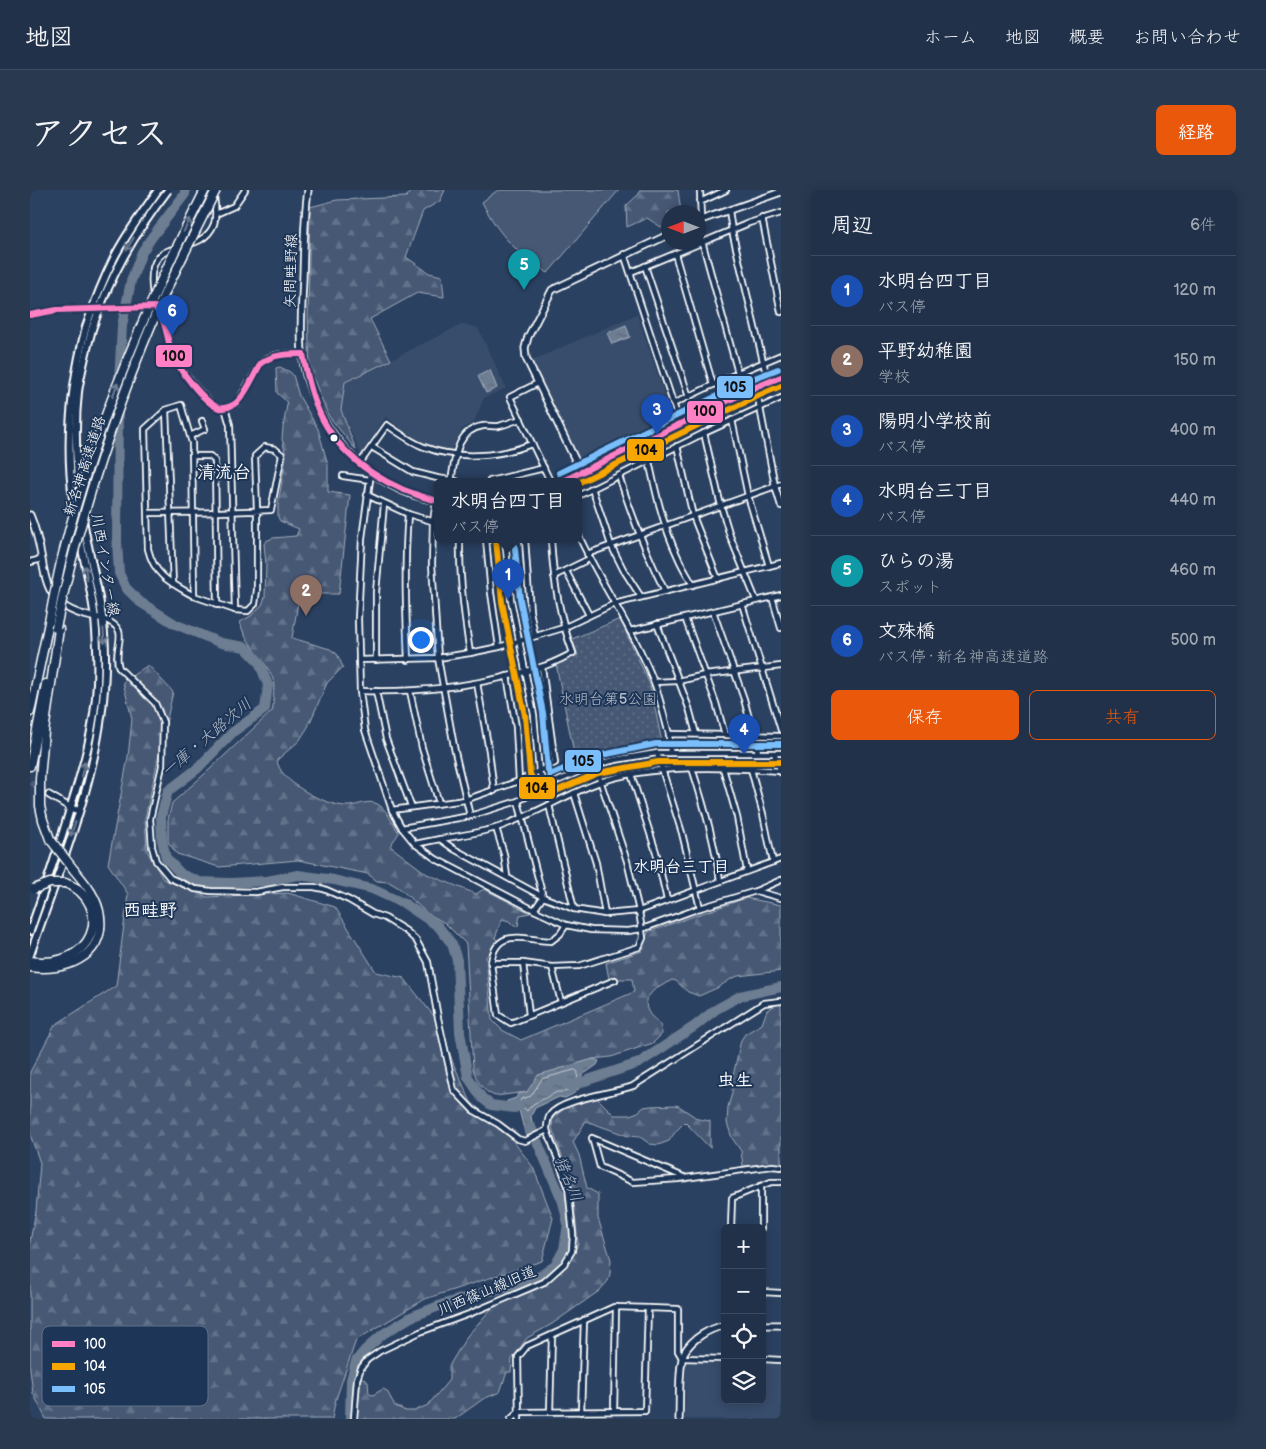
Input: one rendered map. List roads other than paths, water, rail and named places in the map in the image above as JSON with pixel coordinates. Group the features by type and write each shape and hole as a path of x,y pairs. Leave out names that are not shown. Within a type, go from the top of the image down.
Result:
{"highway":[{"name":"新名神高速道路","path":"30,712 62,559 103,423 122,372 163,275 205,190"},
{"name":"新名神高速道路","path":"58,628 64,588 114,419 131,372 167,288 215,190"},
{"path":"30,766 58,628"},
{"path":"33,964 54,968 71,964 86,954 97,938 100,927 98,906 50,839 40,806 44,732 58,628"},
{"path":"32,890 50,883 65,884 81,891 90,904 93,915 93,928 90,938 74,955 52,962 33,964"}],"main road":[{"name":"川西インター線","path":"30,955 92,767 102,714 105,682 103,619 86,532 77,471 78,391 89,328 100,288 114,256 158,190"},
{"name":"川西インター線","path":"30,931 83,769 94,714 97,683 94,618 73,501 70,471 69,434 72,391 78,357 89,328 123,256 142,224 168,190"}],"street":[{"path":"215,190 216,214 210,231 195,243 168,250 162,254 153,266 151,274 155,307 161,312 164,319 172,355 211,404 218,408 225,408 238,402 261,363 267,358 280,354 302,354"},
{"path":"216,214 227,211 234,206 245,190"},
{"name":"矢問畦野線","path":"308,190 304,222 302,354 309,387 323,421 335,438 360,463 394,486 420,497 434,500"},
{"path":"700,190 700,202 726,190"},
{"path":"706,219 781,192"},
{"path":"729,210 732,231 768,382"},
{"path":"706,240 762,218 781,213"},
{"path":"762,218 781,312"},
{"path":"581,472 526,358 525,348 528,337 552,290 624,254 661,238"},
{"path":"631,272 683,250"},
{"path":"704,250 738,373"},
{"path":"624,254 680,424"},
{"path":"674,254 713,385"},
{"path":"645,266 689,397"},
{"path":"30,315 57,310 155,307"},
{"path":"673,404 738,373 781,356"},
{"path":"569,478 756,387 781,377"},
{"path":"538,383 510,397 549,478"},
{"path":"756,387 775,486 781,506"},
{"path":"582,494 704,433 781,398"},
{"path":"148,513 169,513 193,513 216,513 257,510 271,510 282,455 275,449 265,447 255,456 257,510 255,604 248,611 235,610 194,596 173,584 162,576 151,560 148,550 145,429 166,410 181,405 190,436 192,456 193,513 194,596"},
{"path":"225,408 230,425 235,610"},
{"path":"166,410 173,584"},
{"path":"452,478 461,438 473,429 485,425 497,426 521,419"},
{"path":"190,436 206,429 202,420"},
{"path":"732,420 748,496 769,566"},
{"path":"360,463 387,425 424,447 456,456 491,454 515,450 532,444"},
{"path":"704,433 730,536 756,600"},
{"path":"645,442 666,526 677,556 693,585"},
{"path":"677,446 693,516 718,578"},
{"path":"372,447 413,472 439,478"},
{"path":"192,456 210,456 215,461 217,605"},
{"path":"502,478 544,468"},
{"path":"371,472 362,538 358,619 360,691 365,730 392,810 402,828 415,844 436,859 566,925 602,931 642,929 700,908 756,891 781,880"},
{"path":"343,476 370,480"},
{"path":"619,476 649,560 666,591"},
{"path":"554,576 611,545 781,484"},
{"path":"592,488 611,545 641,598"},
{"path":"367,496 408,514 434,523"},
{"path":"376,660 376,592 384,504"},
{"path":"408,514 406,539 408,660"},
{"path":"30,515 34,524 41,581 47,593 66,610 74,614 103,619 112,622 118,627 120,635 117,662 119,668 155,703 163,722 162,766 150,819 152,847 156,861 170,878 195,889 246,892 283,887 314,887 324,889 406,930 416,940 428,962 454,1090 472,1110 524,1141 545,1131 550,1114 563,1106 591,1096 611,1093 633,1086 764,1003 781,1001"},
{"path":"434,543 433,588 438,658 465,800 470,816"},
{"path":"460,543 463,601 470,653"},
{"path":"486,543 499,647"},
{"path":"505,543 510,600 534,716 539,772 546,786"},
{"path":"525,543 529,604 535,636"},
{"path":"360,691 410,691 477,683 542,667 573,653 563,628 554,576 551,543"},
{"path":"582,543 630,632 654,682 668,734 670,752"},
{"path":"30,562 38,560"},
{"path":"359,660 438,658 499,647 563,628 614,604 781,563"},
{"path":"566,571 589,615"},
{"path":"630,632 781,595"},
{"path":"772,597 781,628"},
{"path":"742,604 781,730"},
{"path":"713,611 744,699 758,752"},
{"path":"685,618 725,734"},
{"path":"657,624 696,734"},
{"path":"654,682 678,681 705,675 781,666"},
{"path":"392,810 410,806 465,800 520,781 554,763 542,667"},
{"path":"507,676 516,727 520,781"},
{"path":"477,683 494,791"},
{"path":"410,691 422,748 439,803"},
{"path":"376,692 386,740 410,806"},
{"path":"668,734 781,736"},
{"path":"402,828 470,816 518,801 546,786 595,765 670,752 781,753"},
{"path":"657,753 682,833 700,908"},
{"path":"415,844 496,828 601,782 630,774 692,768 751,769 781,772 774,753"},
{"path":"491,963 523,963 552,967 579,966 639,947 643,938 642,929 627,861 595,765"},
{"path":"692,768 712,834 720,881"},
{"path":"723,768 737,817 747,871"},
{"path":"751,769 773,862"},
{"path":"630,774 656,852 667,900"},
{"path":"574,793 596,863 605,914"},
{"path":"49,795 79,811"},
{"path":"518,801 543,897 534,910"},
{"path":"549,805 574,909"},
{"path":"496,828 504,854 507,876"},
{"path":"440,839 454,849 543,897 574,909 605,914 639,911 781,859"},
{"path":"756,891 781,898"},
{"path":"566,925 560,934 551,941 518,937 504,940 495,951 491,963 498,1015 511,1023 616,980"},
{"path":"523,963 529,1015"},
{"path":"552,967 561,1002"},
{"name":"川西篠山線旧道","path":"354,1419 357,1378 367,1360 380,1351 420,1332 469,1314 544,1282 564,1264 572,1251 573,1235 568,1186 545,1131"},
{"path":"686,1178 592,1138 600,1167 633,1182 686,1178 772,1166 781,1168"},
{"path":"731,1224 732,1198 772,1182 781,1182"},
{"path":"760,1224 761,1186"},
{"path":"766,1292 781,1293"},
{"path":"614,1411 616,1307"},
{"path":"519,1419 518,1357 527,1346 616,1307 678,1309 678,1351 682,1358"},
{"path":"644,1419 648,1308"},
{"path":"581,1412 584,1320"},
{"path":"766,1325 781,1325"},
{"path":"679,1419 682,1358 685,1351 702,1334 721,1327"},
{"path":"550,1412 552,1335"},
{"path":"682,1358 721,1359"},
{"path":"766,1359 781,1360"},
{"path":"510,1419 519,1412 645,1411"}],"water":[{"path":"626,325 630,337 612,344 607,333"},
{"path":"490,370 497,388 486,393 478,376"},
{"path":"593,1059 599,1061 597,1065 581,1076 584,1084 573,1094 565,1098 559,1097 535,1108 531,1116 534,1133 526,1137 519,1110 506,1111 507,1101 516,1098 518,1094 527,1092 538,1075"}],"waterway":[{"name":"一庫・大路次川","path":"185,190 185,194 142,252 131,281 122,326 118,402 117,541 119,573 126,588 140,602 175,624 221,643 245,647 259,662 268,685 265,709 233,732 197,769 168,791 161,817 162,840 166,858 181,874 200,882 267,881 298,875 334,880 372,889 405,904 438,926 452,944 457,960 460,1032 468,1077 482,1098 491,1105 514,1108 519,1106"},
{"name":"猪名川","path":"570,1086 639,1063 695,1026 715,1010 740,996 781,987"},
{"name":"猪名川","path":"350,1419 351,1380 356,1361 383,1334 411,1317 444,1304 481,1293 531,1282 555,1266 564,1249 568,1224 563,1202 531,1127"}],"tunnel":[{"path":"30,782 49,795"}],"place":[{"name":"ひらの湯","path":"524,290"},
{"name":"文殊橋","path":"172,336"},
{"name":"陽明小学校前","path":"657,435"},
{"name":"水明台四丁目","path":"508,600"},
{"name":"平野幼稚園","path":"306,616"},
{"name":"水明台三丁目","path":"744,755"}],"district":[{"name":"清流台","path":"224,472"},
{"name":"水明台三丁目","path":"681,867"},
{"name":"西畦野","path":"150,910"},
{"name":"虫生","path":"735,1080"}],"park label":[{"name":"水明台第5公園","path":"608,699"}]}
